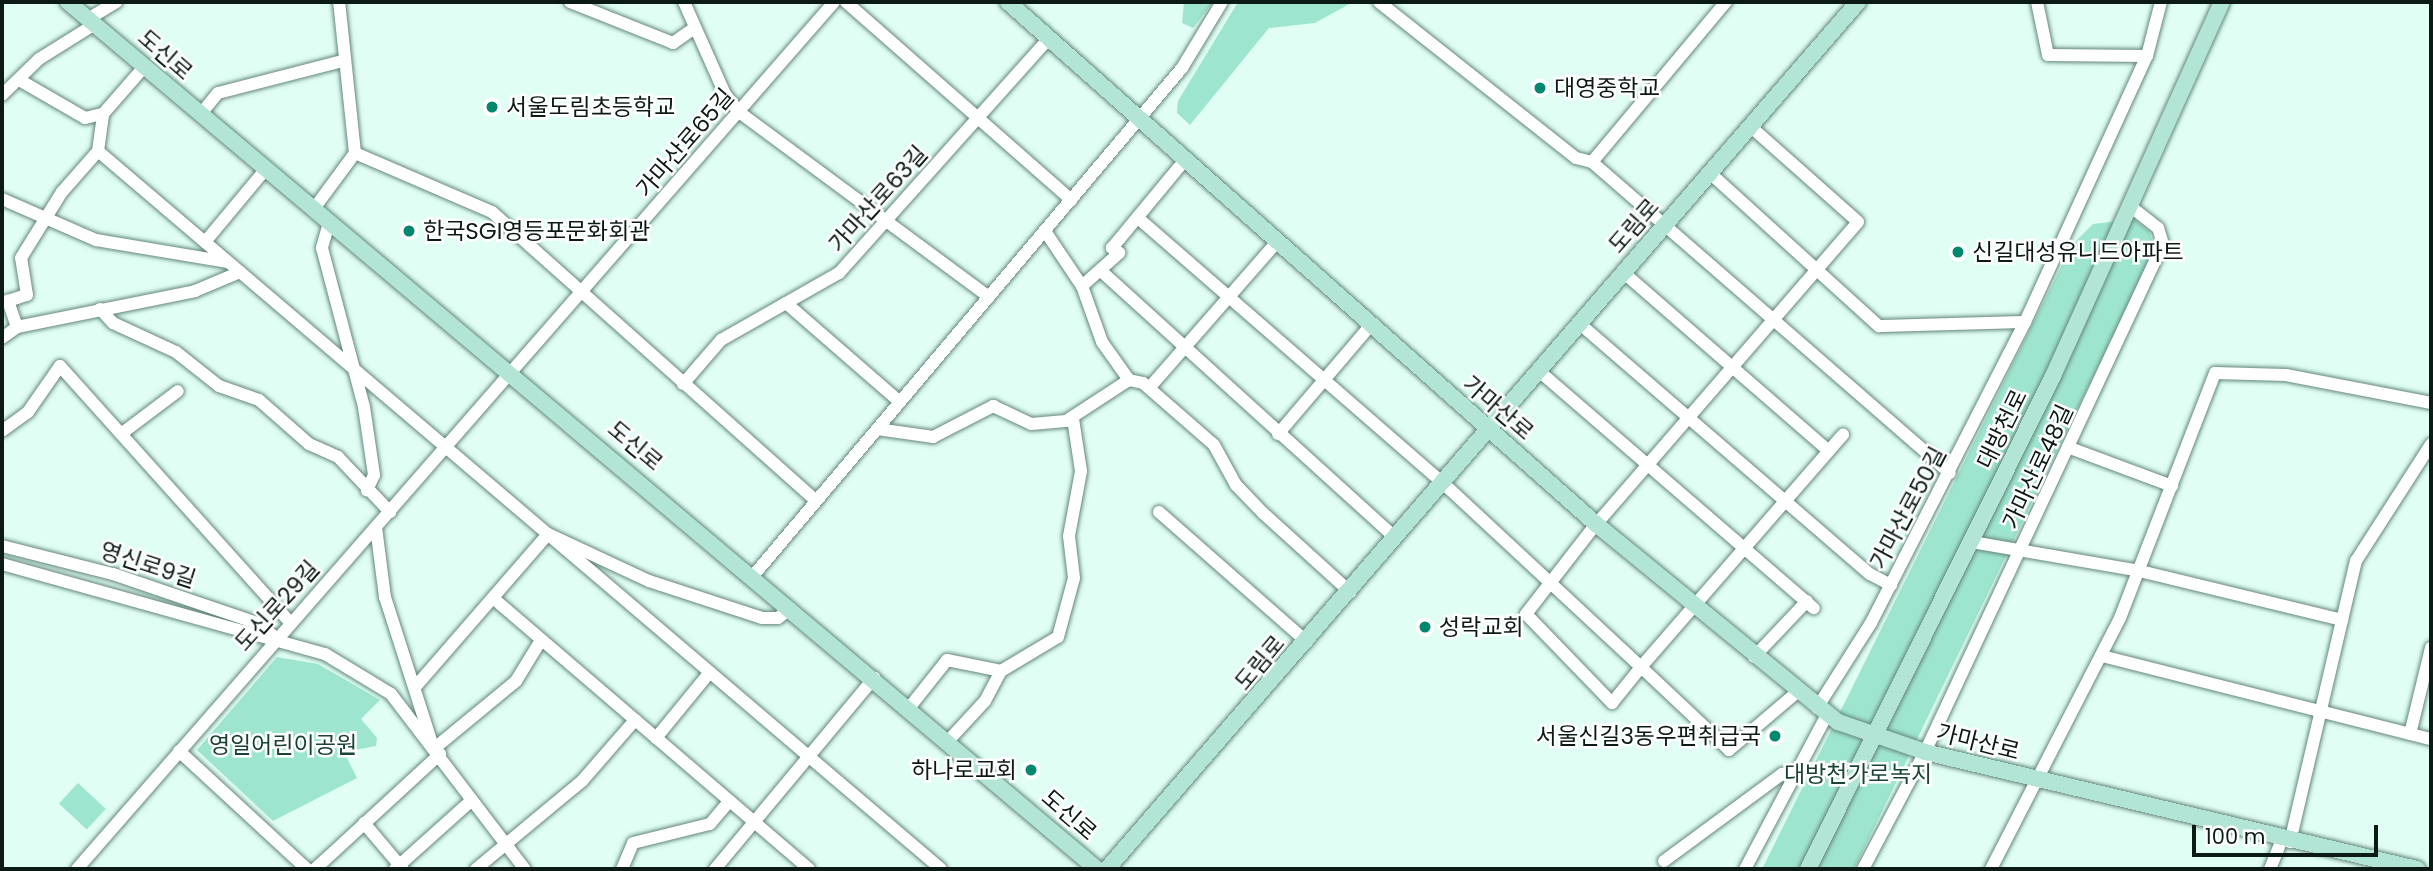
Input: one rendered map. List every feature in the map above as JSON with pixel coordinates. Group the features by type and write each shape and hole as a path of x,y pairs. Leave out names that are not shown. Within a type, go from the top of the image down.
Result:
{"main road":[{"name":"도신로","path":"68,2 265,170 791,608 1097,869"},
{"name":"가마산로","path":"1008,2 1276,243 1596,524 1822,711 1877,738 1924,752 2286,841 2417,869"},
{"name":"도림로","path":"1107,869 1307,642 1858,2"},
{"name":"대방천로","path":"1808,869 1877,738 1972,542 2131,207 2222,2"}],"street":[{"path":"2,95 21,81 39,59 116,2"},
{"path":"313,210 355,153 343,61 339,2"},
{"path":"570,2 673,43 693,29"},
{"path":"684,2 693,29 739,111 989,297"},
{"name":"가마산로65길","path":"513,375 834,2"},
{"path":"846,2 1071,200"},
{"path":"753,576 1139,120 1210,28 1222,2"},
{"path":"1379,2 1576,158 1592,162 1950,473"},
{"path":"1592,162 1726,2"},
{"path":"2037,2 2049,55 2147,56"},
{"name":"가마산로50길","path":"1745,869 1795,775 1822,711 1950,473 2025,322 2147,56 2161,2"},
{"name":"가마산로63길","path":"683,384 721,340 839,273 1048,39"},
{"name":"도신로","path":"200,115 218,93 343,61"},
{"path":"17,327 8,301 27,295 21,258 45,220 98,151 103,114 144,66"},
{"path":"21,81 85,118 103,114"},
{"path":"1750,126 1858,222 1596,524 1526,614 1612,704 1641,667 1843,436"},
{"path":"98,151 942,869"},
{"path":"355,153 492,212 816,501"},
{"path":"1082,286 1119,253 1112,248 1185,161"},
{"path":"205,242 265,170"},
{"path":"1710,173 1879,326 2025,322"},
{"path":"2,199 96,240 229,262"},
{"name":"가마산로48길","path":"1863,869 1924,752 2023,547 2164,244 2158,228 2131,207"},
{"path":"1138,218 1443,483 1729,750 1796,692"},
{"path":"329,223 322,248 355,369 373,475 367,490"},
{"path":"1045,231 1082,286 1102,342 1129,380 1150,387 1214,445 1254,504 1350,592"},
{"path":"1150,387 1185,351 1276,243"},
{"path":"1100,270 1185,351 1396,538"},
{"path":"2,338 17,327 195,291 240,272"},
{"path":"1624,273 1731,369 1829,451"},
{"path":"786,303 900,402"},
{"path":"100,309 113,323 176,352 219,386 259,400 309,444 338,457 390,512"},
{"path":"1580,324 1788,499 1870,575 1891,585"},
{"path":"1278,434 1370,326"},
{"path":"2,431 27,412 60,366 290,622"},
{"path":"1539,371 1810,605 1754,657"},
{"path":"1991,869 2102,656 2140,571 2215,373 2286,375 2431,403"},
{"name":"도신로29길","path":"78,869 290,622 513,375"},
{"path":"877,429 933,437 993,406 1031,424 1073,419 1129,380"},
{"path":"121,434 178,391"},
{"path":"948,741 985,701 1001,671 1058,637 1074,578 1069,536 1081,471 1073,419"},
{"path":"2270,869 2286,841 2356,561 2431,444"},
{"path":"2070,449 2172,486"},
{"path":"1159,512 1307,642"},
{"path":"376,527 386,597 436,747"},
{"path":"416,685 548,534"},
{"path":"548,534 649,581 762,618 791,608"},
{"path":"1972,542 2023,547 2140,571 2342,620"},
{"name":"영신로9길","path":"2,546 113,574 257,623 276,638"},
{"path":"2,564 276,638 325,654 391,694 436,747 472,800 526,869"},
{"path":"493,598 809,869"},
{"path":"315,869 365,823 436,747 516,681 541,640"},
{"path":"2410,734 2431,648"},
{"path":"2102,656 2431,739"},
{"path":"909,708 947,660 1001,671"},
{"path":"656,738 710,672"},
{"path":"715,869 874,678"},
{"path":"476,869 582,781 635,720"},
{"path":"179,751 307,869"},
{"path":"1664,861 1782,774 1795,775"},
{"path":"365,823 400,868 472,800"},
{"path":"622,869 633,843 710,824 729,801"}],"green space":[{"path":"1184,2 1213,2 1193,28 1182,23"},
{"path":"1238,2 1353,2 1315,23 1269,28 1190,125 1177,113 1178,101"},
{"name":"대방천가로녹지","path":"2134,219 2149,231 2155,249 1854,869 1762,869 2072,245 2093,224"},
{"name":"영일어린이공원","path":"277,657 318,664 380,700 361,719 377,738 376,746 344,752 357,778 273,821 197,750"},
{"path":"78,783 106,809 87,829 59,803"}],"place":[{"name":"대영중학교","path":"1540,88"},
{"name":"서울도림초등학교","path":"492,107"},
{"name":"한국SGI영등포문화회관","path":"409,231"},
{"name":"신길대성유니드아파트","path":"1958,252"},
{"name":"성락교회","path":"1425,627"},
{"name":"서울신길3동우편취급국","path":"1775,736"},
{"name":"하나로교회","path":"1031,770"}]}
